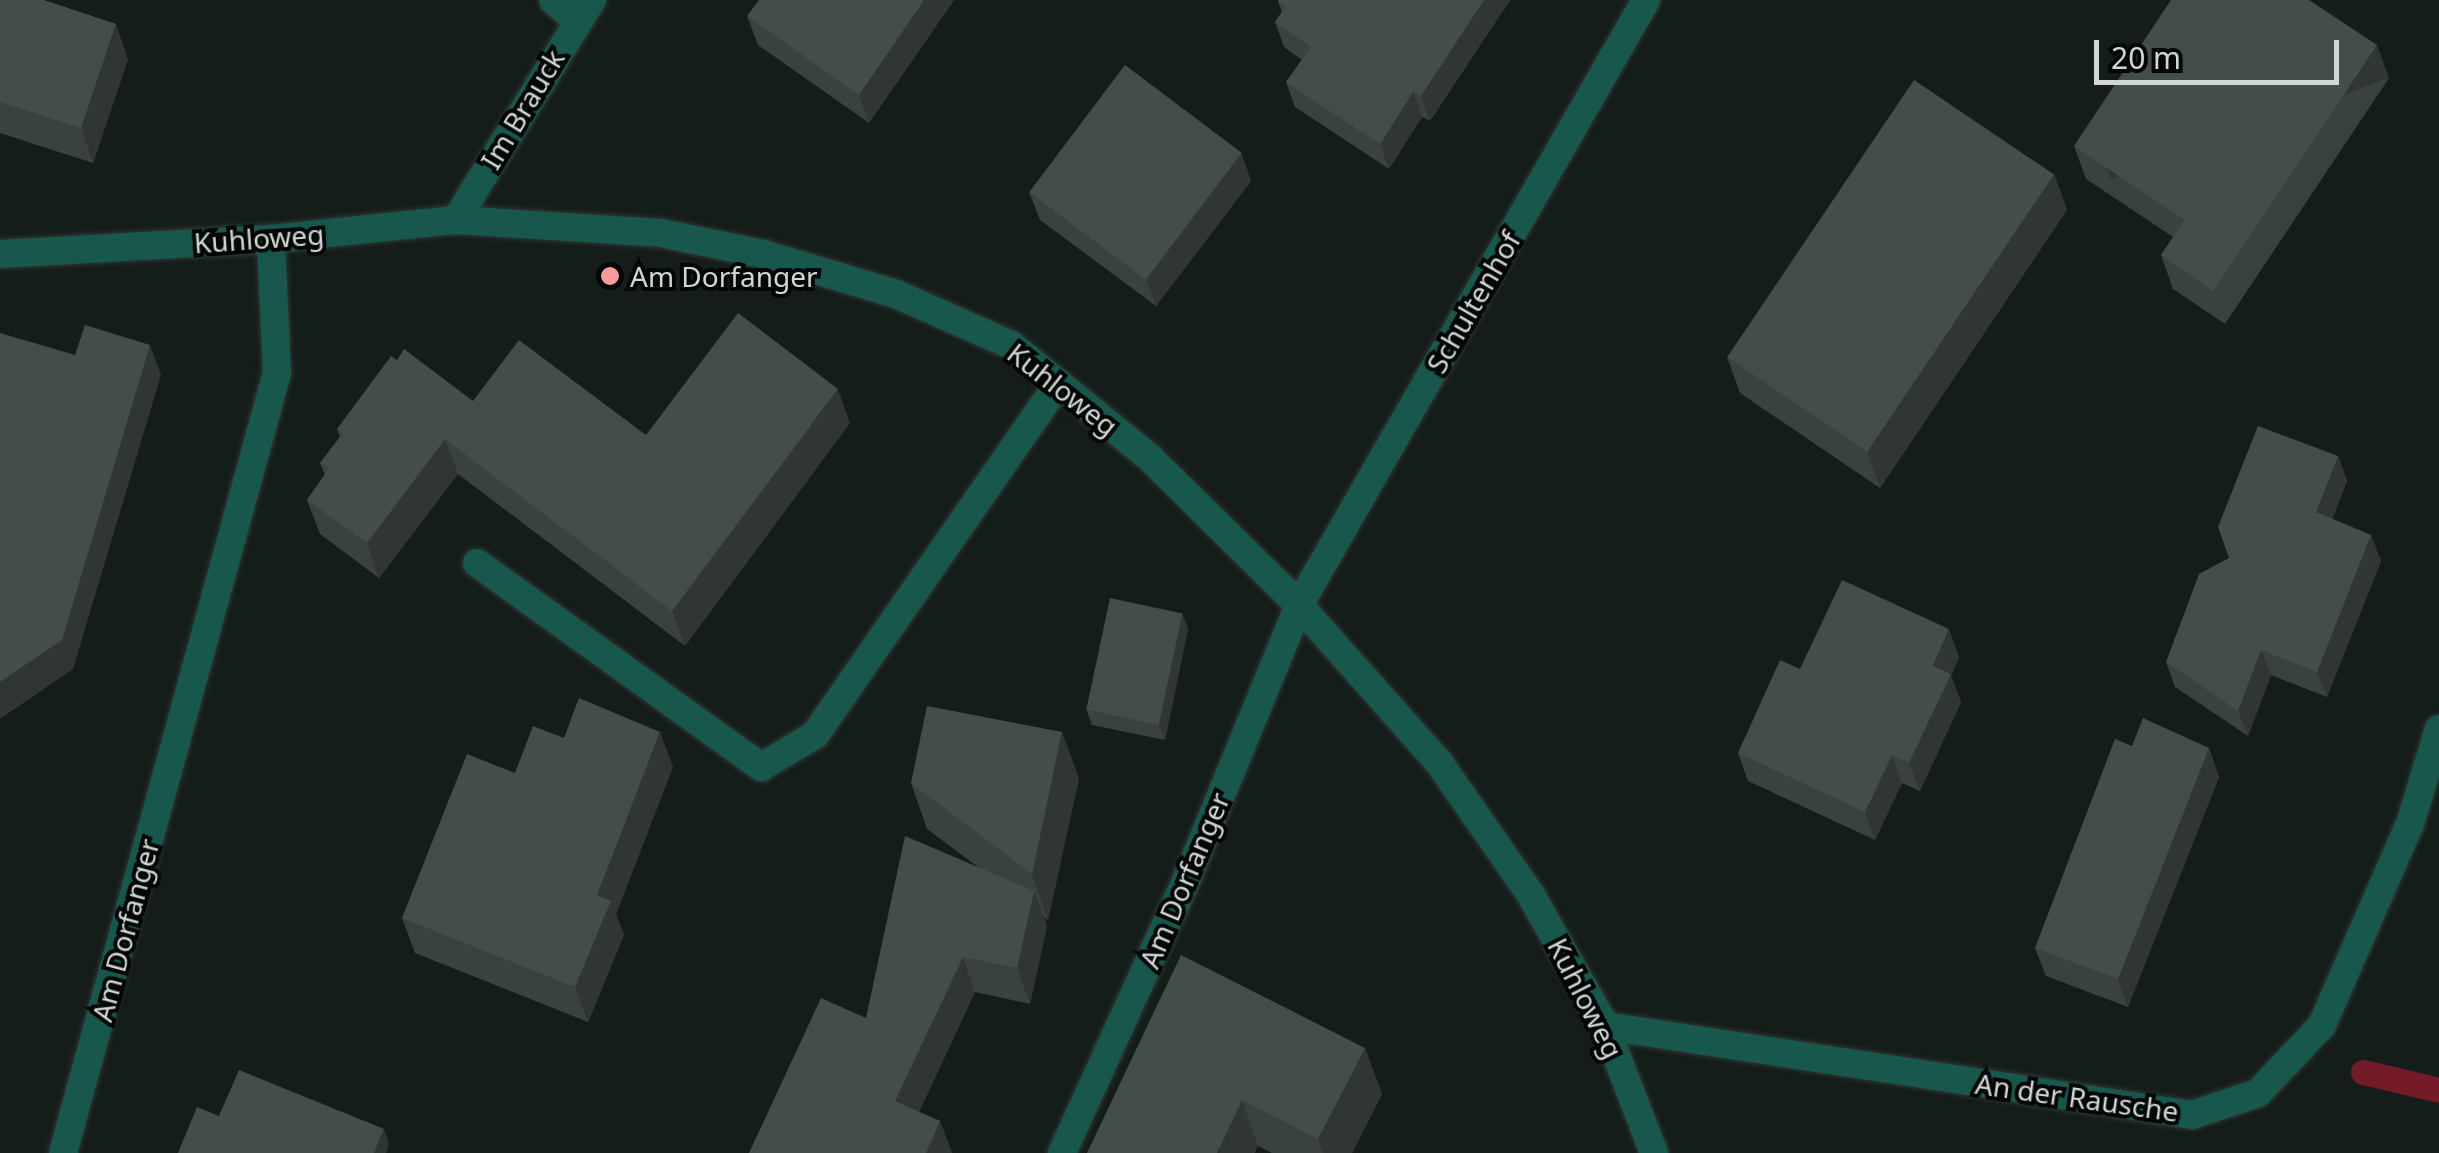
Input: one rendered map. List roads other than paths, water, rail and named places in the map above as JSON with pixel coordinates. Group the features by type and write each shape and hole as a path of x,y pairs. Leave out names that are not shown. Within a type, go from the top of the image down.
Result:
{"street":[{"path":"553,0 584,9"},
{"name":"Schultenhof","path":"1299,605 1646,0"},
{"name":"Im Brauck","path":"456,220 584,9"},
{"name":"Kuhloweg","path":"0,254 271,239 456,220 661,233 762,254 896,294 1011,345 1150,458 1299,605 1440,764 1531,895 1605,1026 1654,1153"},
{"name":"Am Dorfanger","path":"63,1153 278,374 271,239"},
{"path":"478,563 760,767 815,735 1059,383"},
{"name":"Am Dorfanger","path":"1062,1153 1188,876 1299,605"},
{"name":"An der Rausche","path":"1605,1026 2192,1115 2258,1093 2322,1025 2410,824 2439,728"}],"waterway":[{"path":"2363,1072 2439,1090"}],"place":[{"name":"Am Dorfanger","path":"610,276"}]}
